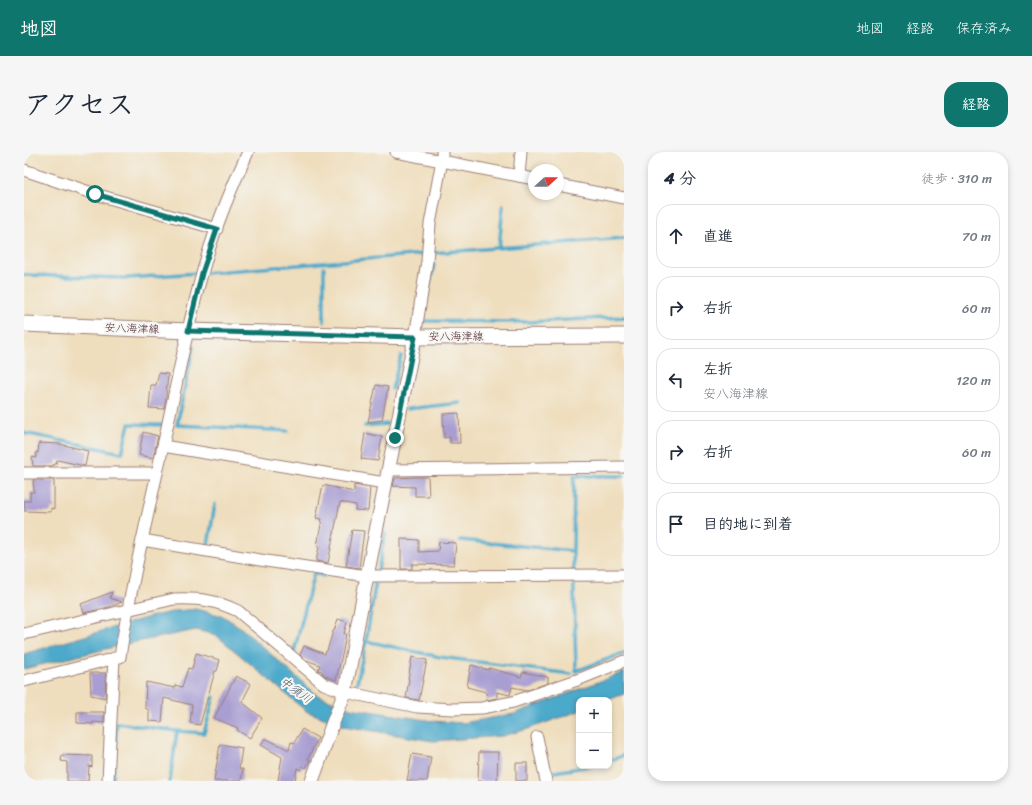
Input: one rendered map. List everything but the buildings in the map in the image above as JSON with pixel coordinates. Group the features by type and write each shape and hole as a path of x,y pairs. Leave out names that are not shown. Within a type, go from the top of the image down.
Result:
{"main road":[{"name":"安八海津線","path":"24,324 188,331 415,337 624,336"}],"street":[{"path":"24,681 120,657 126,616 142,540 202,273 235,179 248,152"},
{"path":"396,152 442,156 528,178"},
{"path":"519,176 521,152"},
{"path":"312,781 344,696 415,337 427,261 430,224 442,156"},
{"path":"24,170 95,194 217,229"},
{"path":"564,186 624,198"},
{"path":"163,446 386,483"},
{"path":"388,470 624,467"},
{"path":"24,474 157,473"},
{"path":"142,540 367,576 624,574"},
{"path":"24,634 126,616 174,599 195,598 210,600 224,604 238,611 324,684 344,696 417,707 453,709 482,708 513,702 580,679 624,661"},
{"path":"108,781 114,658"},
{"path":"536,738 546,781"}],"water":[{"name":"中須川","path":"196,609 223,616 240,627 317,695 350,708 433,721 463,723 514,714 624,672 624,694 612,698 612,697 576,697 576,712 528,729 502,736 433,741 344,726 306,711 216,635 196,630 131,643 24,669 24,654 149,617 176,611"}],"waterway":[{"path":"499,248 503,205"},
{"path":"433,253 624,238"},
{"path":"205,273 424,254"},
{"path":"426,299 434,265"},
{"path":"324,268 324,322"},
{"path":"24,275 128,278 197,273"},
{"path":"422,317 424,321 529,322 624,317"},
{"path":"193,347 177,425 288,431"},
{"path":"392,389 401,356"},
{"path":"407,409 460,403"},
{"path":"24,433 122,453 129,424 162,425"},
{"path":"365,426 387,424"},
{"path":"460,540 573,551 574,476 624,476"},
{"path":"208,545 215,504"},
{"path":"378,571 385,534"},
{"path":"573,551 576,671 624,653"},
{"path":"294,652 314,573 324,576"},
{"path":"366,641 376,581"},
{"path":"357,683 366,641 440,657 571,674"},
{"path":"113,781 117,723 204,733 214,697"},
{"path":"170,781 177,731"},
{"path":"612,760 624,755"},
{"path":"549,775 548,773 576,769"}],"route":[{"path":"95,194 217,229 202,273 188,331 415,337 395,438"}]}
